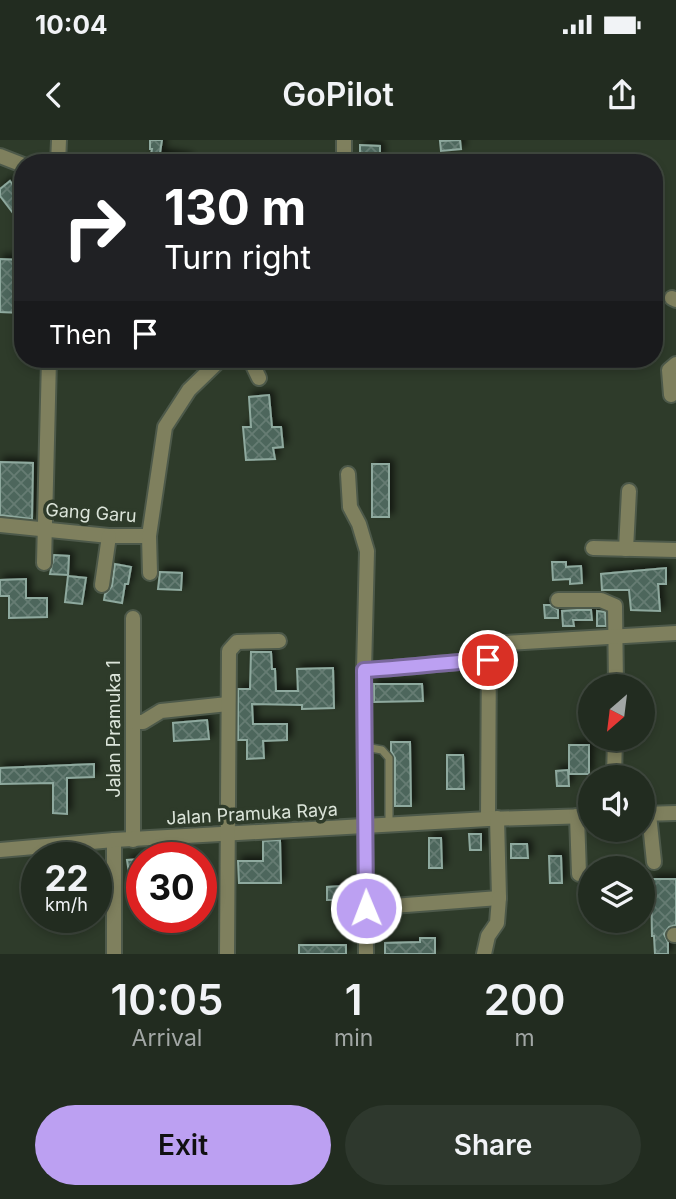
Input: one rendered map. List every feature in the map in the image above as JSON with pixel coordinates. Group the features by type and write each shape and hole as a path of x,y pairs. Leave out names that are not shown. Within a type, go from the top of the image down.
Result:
{"street":[{"path":"671,396 669,370 676,364"},
{"path":"44,563 49,368"},
{"name":"Gang Garu","path":"0,525 109,536 149,536 165,427 190,390 212,368"},
{"path":"254,368 259,377"},
{"path":"348,474 350,507 368,551 364,670 366,954"},
{"path":"626,549 629,491"},
{"path":"102,585 109,536"},
{"path":"149,536 150,573"},
{"path":"593,548 676,550"},
{"path":"558,600 601,600 612,603 617,610 616,674"},
{"name":"Jalan Pramuka 1","path":"133,618 134,840"},
{"path":"484,954 487,939 497,923 499,898 492,819 489,644 676,633"},
{"path":"227,954 230,648 237,642 279,641"},
{"path":"364,670 488,660"},
{"path":"133,722 143,722 161,711 228,704"},
{"path":"655,814 676,813"},
{"name":"Jalan Pramuka Raya","path":"0,850 114,840 578,816"},
{"path":"114,840 114,954"},
{"path":"366,908 499,898"}],"lane":[{"path":"365,747 378,748 388,758 389,825"}],"building":[{"path":"150,140 162,140 160,153 166,154 151,154"},
{"path":"460,140 461,149 441,151 440,141"},
{"path":"360,145 380,146 380,154 360,154"},
{"path":"10,181 14,186 14,213 0,196 0,189"},
{"path":"0,259 14,260 14,313 0,312"},
{"path":"269,395 272,427 281,427 283,447 273,448 275,459 246,460 243,427 251,427 249,397"},
{"path":"0,462 33,463 32,519 0,515"},
{"path":"372,464 389,464 389,517 372,517"},
{"path":"54,555 69,556 68,575 50,574"},
{"path":"552,562 566,562 566,567 581,566 582,583 570,584 570,579 553,580"},
{"path":"115,564 131,567 122,603 104,600 105,594 112,586"},
{"path":"666,568 666,584 658,584 660,611 631,610 629,590 602,590 601,574"},
{"path":"160,572 182,573 181,590 158,589"},
{"path":"68,576 86,578 82,604 65,602"},
{"path":"26,579 26,598 47,598 47,617 9,618 9,596 0,596 0,580"},
{"path":"544,605 558,610 558,618 545,618"},
{"path":"591,610 592,620 573,620 574,626 563,626 562,611"},
{"path":"597,611 605,612 606,626 597,626"},
{"path":"251,652 271,652 276,691 298,691 297,669 333,668 334,708 302,709 302,705 252,704 253,724 287,724 287,740 263,741 264,758 247,759 247,740 238,740 238,689 250,689"},
{"path":"374,684 422,684 423,701 374,702"},
{"path":"207,720 209,739 174,741 173,723"},
{"path":"391,742 410,742 411,806 395,806 395,758 391,751"},
{"path":"569,745 578,745 578,751 589,751 589,765 578,765 578,774 569,774"},
{"path":"447,755 463,755 464,789 447,789"},
{"path":"94,764 94,777 67,778 67,814 53,813 53,783 0,784 0,768"},
{"path":"568,770 569,786 557,786 556,771"},
{"path":"469,834 481,834 481,850 470,850"},
{"path":"429,838 441,838 442,868 429,868"},
{"path":"280,840 281,883 239,883 238,861 263,861 263,841"},
{"path":"511,844 527,844 528,858 511,858"},
{"path":"549,856 561,856 562,883 550,883"},
{"path":"655,879 676,879 676,925 669,927 664,934 668,942 668,954 655,954 652,933 655,933"},
{"path":"341,886 341,900 327,900 327,887"},
{"path":"420,938 435,938 435,954 385,954 385,943 420,942"},
{"path":"299,945 346,945 346,954 299,954"}],"route":[{"path":"366,908 364,670 488,660"}]}
